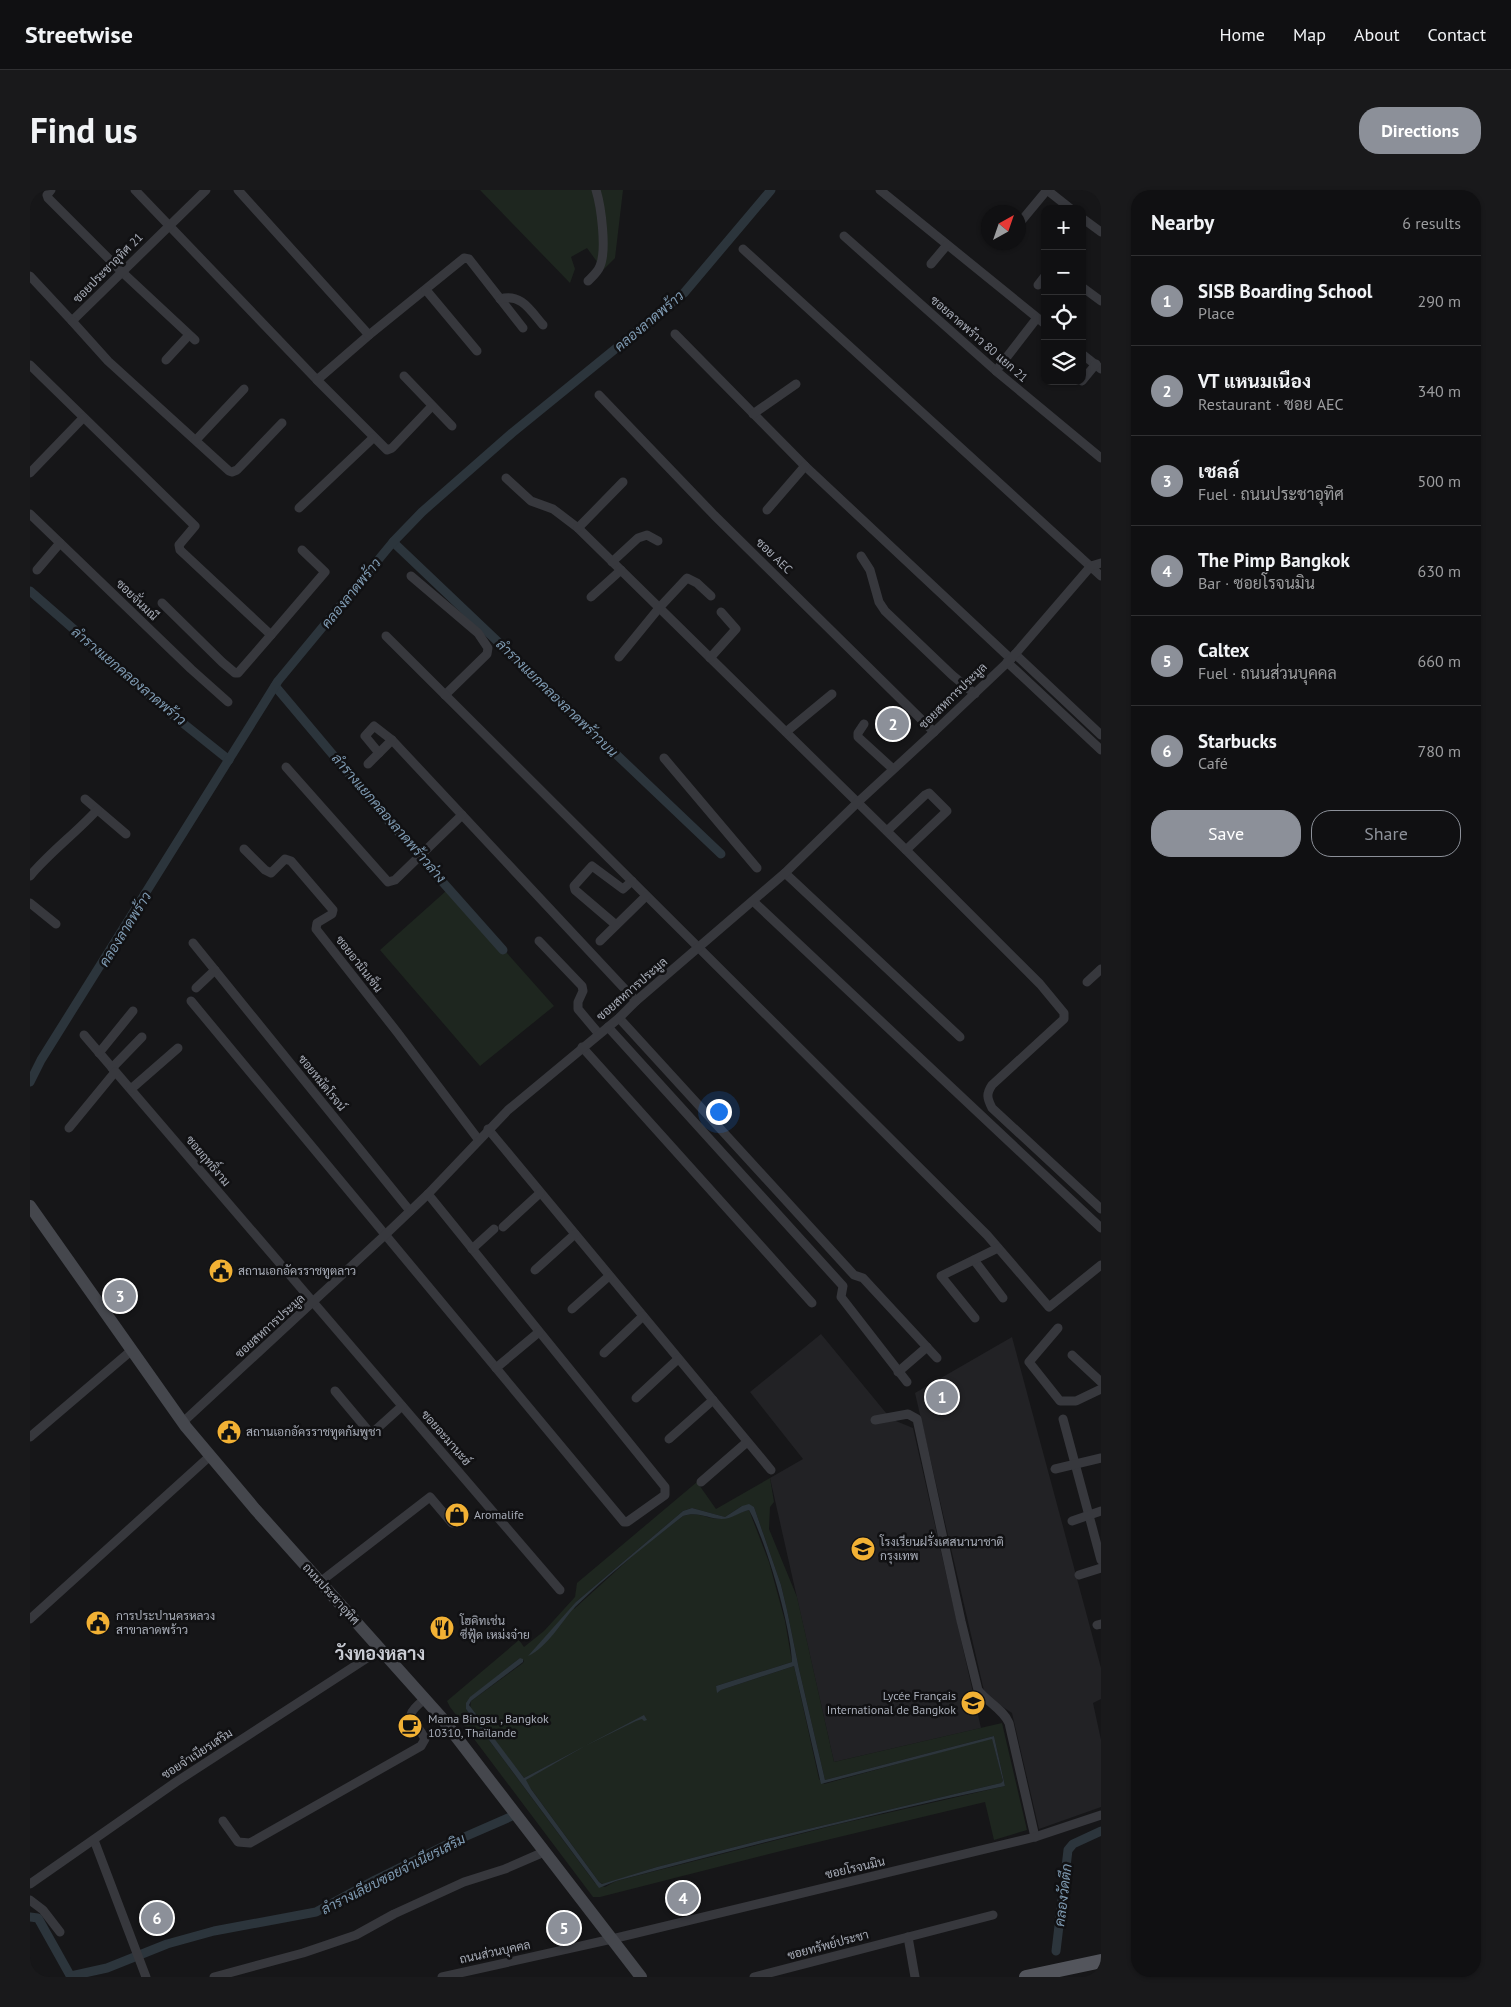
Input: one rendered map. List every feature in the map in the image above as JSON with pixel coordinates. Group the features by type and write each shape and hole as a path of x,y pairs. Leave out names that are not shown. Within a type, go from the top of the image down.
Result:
{"main road":[{"name":"ถนนประชาอุทิศ","path":"30,1206 183,1422 210,1456 320,1582 425,1699 641,1977"},
{"path":"1026,1977 1101,1960"}],"street":[{"path":"51,190 47,195 48,198 192,338 166,360"},
{"path":"135,190 384,449 390,450 432,406"},
{"name":"ซอยประชาอุทิศ 21","path":"30,276 72,321 168,225 206,190"},
{"path":"238,190 369,335"},
{"path":"588,281 597,272 602,260 602,221 596,190"},
{"path":"880,190 1041,321 996,371"},
{"path":"1026,215 1047,190 1066,205"},
{"path":"1086,221 1101,232"},
{"name":"ซอยลาดพร้าว 80 แยก 21","path":"844,236 996,371 1101,458"},
{"path":"931,264 947,245"},
{"path":"743,250 1101,576"},
{"path":"317,380 369,335 462,260 467,258 523,328"},
{"path":"1038,285 1041,281"},
{"path":"426,290 477,351"},
{"path":"1086,290 1101,301"},
{"path":"500,299 509,296 517,298 543,325"},
{"path":"72,321 108,361 229,471 234,472 282,423"},
{"path":"675,334 806,466 1011,659 1101,750"},
{"path":"1086,357 1098,367 1086,378"},
{"path":"30,365 195,526 179,545 180,550 271,635"},
{"path":"404,376 452,426"},
{"path":"753,414 796,384"},
{"path":"196,440 244,389"},
{"name":"ซอย AEC","path":"599,395 714,515 934,732"},
{"path":"30,473 83,418"},
{"path":"299,508 373,438"},
{"path":"767,510 806,466"},
{"path":"506,478 531,501 553,509 578,528 858,802 1040,984 1064,1013 1064,1019 992,1084 988,1090 988,1100 992,1108 1101,1209"},
{"path":"578,528 623,482"},
{"name":"ซอยจั่นมณี","path":"30,514 191,669 228,702"},
{"path":"612,562 638,538 647,535 658,541"},
{"path":"37,570 60,543"},
{"path":"162,603 222,662 235,673 238,673 325,572 302,550"},
{"path":"861,556 870,570 879,602 885,611 945,669 975,694"},
{"path":"1091,566 1101,562"},
{"name":"ซอยสหการประมูล","path":"183,1422 428,1194 508,1110 619,1018 636,1001 785,873 893,769 975,694 1011,659 1091,566"},
{"path":"591,597 621,570"},
{"path":"411,576 478,633 488,648 486,654 445,694"},
{"path":"619,657 659,608 687,578 711,596"},
{"path":"710,658 736,629 721,612"},
{"path":"386,636 998,1248 1050,1307 1101,1265"},
{"path":"1011,659 1101,735"},
{"path":"786,732 832,694"},
{"path":"864,724 858,733 858,737 893,769"},
{"path":"379,753 365,737 373,726 392,740 636,1001"},
{"path":"368,764 392,740"},
{"path":"664,758 757,868"},
{"path":"286,767 386,881 395,880 462,815"},
{"path":"887,831 925,795 929,793 932,795 947,811 906,850"},
{"path":"85,798 126,834"},
{"path":"30,876 80,829 97,810"},
{"name":"ซอยอามินเซ็น","path":"244,849 271,873 285,859 291,861 333,910 332,914 317,923 316,930 478,1140"},
{"path":"616,925 575,890 574,886 591,866 623,890 632,881"},
{"path":"785,873 960,1037"},
{"path":"600,941 646,896"},
{"path":"753,901 1101,1228"},
{"path":"30,902 56,924"},
{"path":"539,941 582,986 583,991 578,1002 578,1009 599,1034"},
{"name":"ซอยหมัดโรจน์","path":"193,943 410,1211"},
{"path":"1087,982 1101,969"},
{"path":"196,988 215,970"},
{"path":"191,1001 625,1522 665,1495 665,1488 428,1194"},
{"path":"100,1053 133,1011"},
{"path":"619,1018 698,1107 854,1276 863,1278 937,1358"},
{"path":"608,1027 843,1286"},
{"name":"ซอยฤทธิ์งาม","path":"84,1035 313,1303"},
{"path":"68,1128 142,1037"},
{"path":"582,1047 812,1303"},
{"path":"130,1089 178,1048"},
{"path":"641,1064 652,1054"},
{"path":"689,1116 698,1107"},
{"path":"488,1129 770,1470"},
{"path":"472,1249 540,1192"},
{"path":"770,1206 780,1195"},
{"path":"535,1270 575,1234"},
{"path":"975,1318 941,1276 998,1248"},
{"path":"974,1260 1004,1298"},
{"path":"572,1309 609,1276"},
{"path":"854,1276 843,1286 841,1296 907,1382"},
{"name":"ซอยอะมานะฮ์","path":"313,1303 560,1590"},
{"path":"604,1353 643,1316"},
{"path":"1058,1328 1029,1362 1060,1401 1076,1401 1101,1390"},
{"path":"496,1368 539,1332"},
{"path":"898,1372 928,1348"},
{"path":"30,1437 132,1350"},
{"path":"1072,1355 1101,1382"},
{"path":"636,1398 678,1359"},
{"path":"336,1391 371,1434 402,1406"},
{"path":"670,1439 713,1400"},
{"path":"875,1420 908,1414 917,1419 978,1690 984,1699 1006,1715 1034,1838"},
{"path":"1063,1419 1101,1560"},
{"path":"701,1482 747,1442"},
{"path":"30,1620 210,1456"},
{"path":"1055,1469 1101,1458"},
{"path":"320,1582 430,1497 452,1523"},
{"path":"1072,1521 1101,1511"},
{"path":"1079,1575 1101,1568"},
{"name":"ซอยจำเนียรเสริม","path":"30,1884 176,1782 381,1649"},
{"path":"223,1821 238,1842 250,1843 421,1746 425,1739 411,1719 411,1713 413,1708 425,1699"},
{"name":"ซอยโรจนมิน","path":"612,1940 1034,1838 1101,1815"},
{"path":"94,1840 146,1977"},
{"path":"214,1977 304,1953 356,1934 394,1914 464,1882 505,1869 544,1852"},
{"path":"30,1900 43,1910 60,1932"},
{"name":"ซอยทรัพย์ประชา","path":"754,1977 993,1915"},
{"path":"908,1937 916,1977"},
{"name":"ถนนส่วนบุคคล","path":"442,1977 612,1940"}],"shaded area":[{"path":"480,190 623,190 615,258 603,270 587,248 571,257 575,269 570,283"},
{"path":"446,891 500,952 507,953 554,1006 480,1066 380,950"},
{"name":"โรงเรียนฝรั่งเศสนานาชาติ กรุงเทพ","path":"821,1334 891,1419 913,1428 981,1728 834,1762 770,1478 803,1459 750,1392"},
{"path":"1012,1337 1101,1668 1101,1699 1093,1703 1101,1740 1101,1807 1039,1829 1012,1713 985,1695 915,1393"},
{"path":"770,1478 774,1502 770,1507 769,1529 797,1597 834,1762 1002,1723 1027,1830 994,1840 985,1802 600,1897 593,1897 447,1701 519,1640 524,1647 544,1631 575,1597 577,1583 697,1482 716,1509","holes":["742,1506 754,1507 781,1585 825,1780 994,1736 1005,1786 839,1824 616,1881 605,1887 595,1883 466,1709 471,1697 520,1658 524,1661 523,1663 471,1701 470,1709 524,1778 576,1751 530,1777 526,1782 599,1882 603,1884 657,1867 1003,1781 992,1738 824,1784 819,1779 794,1666 718,1692 716,1686 792,1662 785,1621 769,1562 749,1510 722,1519 697,1514 683,1516 639,1550 574,1609 576,1602 683,1511 692,1508 725,1517"]},
{"path":"749,1504 754,1507 781,1585 825,1780 994,1736 1005,1786 810,1831 616,1881 599,1888 466,1709 466,1703 470,1697 520,1658 523,1659 523,1662 471,1701 469,1705 524,1778 644,1715 647,1720 636,1721 585,1746 526,1780 602,1884 657,1867 762,1840 1003,1781 992,1739 821,1784 794,1666 721,1690 717,1693 716,1686 792,1662 787,1628 770,1562 749,1510 725,1519 693,1514 683,1516 601,1583 575,1607 542,1647 528,1656 576,1602 683,1511 692,1508 725,1517 742,1506"}],"waterway":[{"name":"คลองลาดพร้าว","path":"30,1082 41,1060 278,681 393,542 422,512 512,433 684,293 771,190"},
{"name":"ลำรางแยกคลองลาดพร้าวบน","path":"393,542 721,854"},
{"name":"ลำรางแยกคลองลาดพร้าว","path":"30,591 164,708 229,760"},
{"name":"ลำรางแยกคลองลาดพร้าวล่าง","path":"275,686 392,825 503,950"},
{"name":"ลำรางเลียบซอยจำเนียรเสริม","path":"71,1976 107,1968 167,1944 214,1931 316,1912 446,1845 510,1817"},
{"name":"คลองวัดตึก","path":"1056,1951 1068,1850 1073,1844 1101,1831"},
{"path":"30,1917 38,1918 71,1977"}],"place":[{"name":"VT แหนมเนือง","path":"893,724"},
{"name":"สถานเอกอัครราชทูตลาว","path":"221,1271"},
{"name":"เชลล์","path":"120,1296"},
{"name":"SISB Boarding School","path":"942,1397"},
{"name":"สถานเอกอัครราชทูตกัมพูชา","path":"229,1432"},
{"name":"Aromalife","path":"457,1515"},
{"name":"โรงเรียนฝรั่งเศสนานาชาติ กรุงเทพ","path":"863,1549"},
{"name":"การประปานครหลวง สาขาลาดพร้าว","path":"98,1623"},
{"name":"โฮคิทเช่น ซีฟู้ด เหม่งจ๋าย","path":"442,1628"},
{"name":"Lycée Français International de Bangkok","path":"973,1703"},
{"name":"Mama Bingsu , Bangkok 10310, Thaïlande","path":"410,1726"},
{"name":"The Pimp Bangkok","path":"683,1898"},
{"name":"Starbucks","path":"157,1918"},
{"name":"Caltex","path":"564,1928"}],"district":[{"name":"วังทองหลาง","path":"380,1654"}]}
